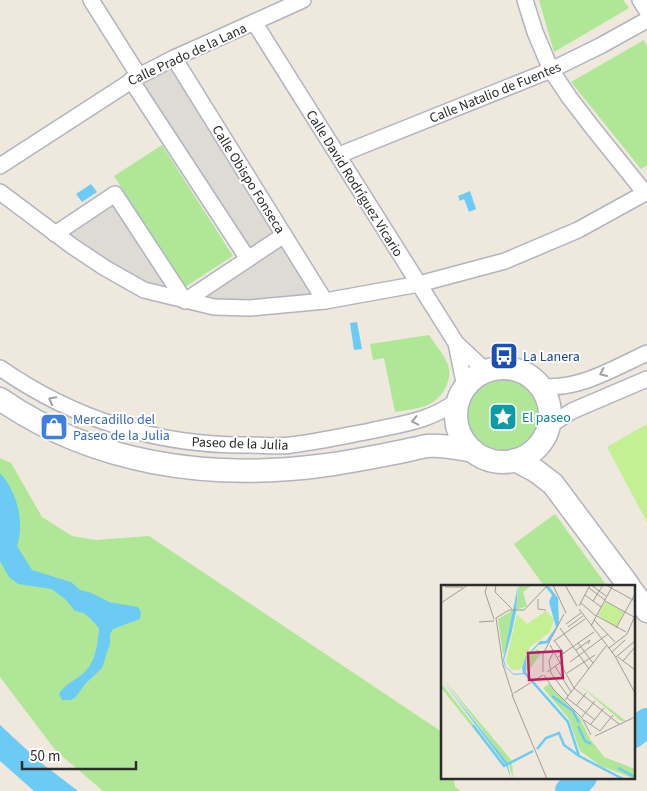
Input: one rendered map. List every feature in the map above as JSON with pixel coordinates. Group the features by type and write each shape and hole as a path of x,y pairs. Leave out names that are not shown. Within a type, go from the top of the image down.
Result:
{"street":[{"path":"92,0 135,78 248,259"},
{"name":"Calle Prado de la Lana","path":"0,166 135,78 174,58 303,0"},
{"path":"0,192 55,234 105,268 144,290 214,307 250,308 325,301 419,284 505,261 578,230 646,192 569,97 552,70 535,32 525,0"},
{"path":"640,0 647,11"},
{"name":"Calle Natalio de Fuentes","path":"339,155 552,70 647,20"},
{"name":"Calle David Rodríguez Vicario","path":"254,22 456,343 486,371"},
{"name":"Calle Obispo Fonseca","path":"174,58 325,301"},
{"path":"55,234 115,194 186,301"},
{"path":"186,301 284,235"},
{"name":"Calle David Rodríguez Vicario","path":"456,343 462,394"},
{"path":"540,386 565,386 588,380 647,353"},
{"path":"553,484 544,435 550,414 549,405 540,386 532,378 516,369 504,367 486,371 462,394 456,414 461,437 473,450 488,459 501,462 528,455 544,435 572,411 647,379"},
{"name":"Paseo de la Julia","path":"0,368 27,387 69,409 124,430 172,440 232,446 290,445 420,420 440,413 462,394"},
{"name":"Paseo de la Julia","path":"0,399 59,432 96,447 138,460 189,469 253,472 320,466 428,446 473,450"},
{"name":"Paseo de la Julia","path":"428,446 446,437 458,425"},
{"path":"514,460 536,471 553,484 628,585"},
{"path":"634,593 647,610"}],"green space":[{"path":"539,0 623,0 629,8 554,52"},
{"path":"644,40 647,47 647,165 641,169 571,82"},
{"path":"162,145 233,256 185,287 114,176"},
{"path":"429,335 448,365 449,375 447,384 443,392 432,403 418,408 395,412 384,358 373,360 370,344"},
{"path":"503,368 521,372 536,382 546,397 550,415 546,433 536,448 521,458 503,462 485,458 470,448 460,433 456,415 460,397 470,382 485,372"},
{"path":"647,424 647,522 607,447"},
{"path":"0,458 11,463 42,517 72,536 96,540 149,536 441,731 441,778 454,778 455,787 461,791 103,791 56,751 0,677"},
{"path":"555,514 606,585 543,585 514,544"}],"shaded area":[{"path":"174,58 325,301 250,308 214,307 186,301 247,259 131,80"},
{"path":"115,194 186,301 144,290 105,268 55,234"}],"water":[{"path":"91,184 97,192 82,202 76,194"},
{"path":"470,191 476,209 469,212 464,199 460,201 458,196"},
{"path":"357,322 362,349 354,350 350,323"},
{"path":"0,473 11,489 18,508 20,527 17,546 32,570 71,582 80,590 92,593 109,602 138,607 141,612 140,619 113,629 110,634 110,643 102,668 85,684 75,698 70,700 62,700 59,694 89,667 97,648 99,628 84,613 75,611 66,600 52,589 18,584 9,577 0,561"},
{"path":"0,725 40,762 78,791 34,791 0,761"}],"waterway":[{"path":"634,733 647,722"},
{"path":"569,791 582,778"}],"place":[{"name":"La Lanera","path":"504,356"},
{"name":"El paseo","path":"503,417"},
{"name":"Mercadillo del Paseo de la Julia","path":"54,427"}]}
